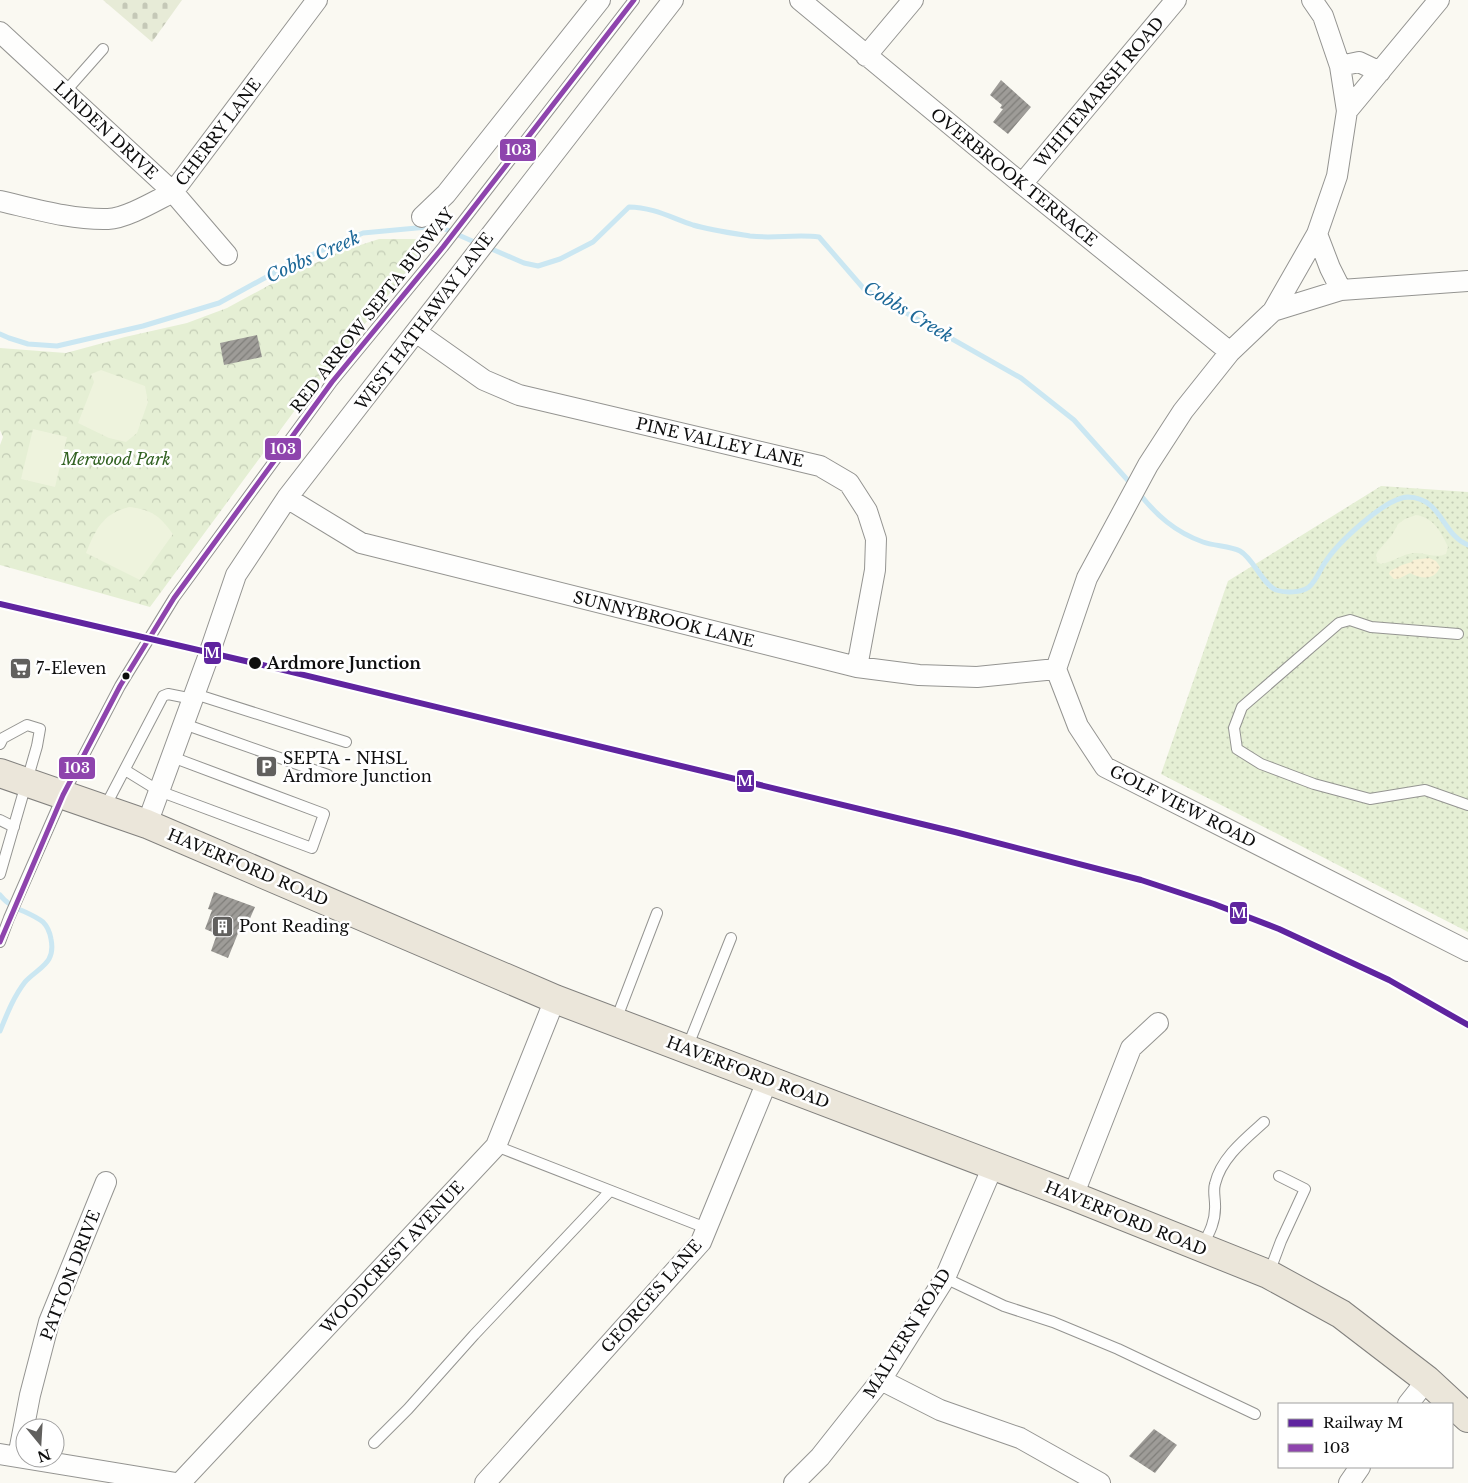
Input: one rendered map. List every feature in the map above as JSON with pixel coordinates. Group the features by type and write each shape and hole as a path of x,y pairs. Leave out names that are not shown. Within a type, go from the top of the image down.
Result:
{"main road":[{"name":"HAVERFORD ROAD","path":"0,772 147,824 555,999 1073,1196 1268,1274 1341,1314 1428,1380 1452,1403"},
{"name":"HAVERFORD ROAD","path":"1453,1404 1468,1418"}],"street":[{"name":"CHERRY LANE","path":"0,201 70,216 109,219 139,209 172,192 317,0"},
{"path":"422,217 446,194 600,0"},
{"name":"WEST HATHAWAY LANE","path":"147,824 208,660 236,575 287,498 673,0"},
{"name":"OVERBROOK TERRACE","path":"800,0 1022,184 1230,352"},
{"path":"866,56 913,0"},
{"name":"WHITEMARSH ROAD","path":"1022,184 1176,0"},
{"path":"1056,669 1088,578 1148,465 1184,411 1230,352 1273,311 1317,234 1337,176 1347,111 1340,66 1323,16 1312,0"},
{"path":"1347,111 1439,0"},
{"name":"LINDEN DRIVE","path":"0,32 172,192 227,255"},
{"path":"1340,66 1359,62 1380,72"},
{"path":"1317,234 1341,290"},
{"path":"1273,311 1341,290 1468,281"},
{"name":"PINE VALLEY LANE","path":"416,332 484,380 519,395 820,466 849,483 867,511 876,539 875,570 857,667"},
{"name":"SUNNYBROOK LANE","path":"287,498 361,543 857,667 919,675 976,677 1056,669"},
{"name":"GOLF VIEW ROAD","path":"1056,669 1078,726 1105,767 1468,951"},
{"name":"WOODCREST AVENUE","path":"178,1483 496,1146 555,999"},
{"path":"1073,1196 1131,1048 1158,1024"},
{"name":"GEORGES LANE","path":"485,1483 701,1242 768,1079"},
{"name":"MALVERN ROAD","path":"794,1483 820,1457 881,1380 945,1278 993,1166"},
{"name":"PATTON DRIVE","path":"9,1456 30,1395 49,1322 106,1182"},
{"path":"881,1380 940,1410 1020,1438 1100,1483"},
{"path":"1409,1403 1428,1380"},
{"path":"9,1456 178,1483"},
{"path":"1349,1483 1359,1468"}],"lane":[{"name":"RED ARROW SEPTA BUSWAY","path":"0,942 64,795 120,686 174,598 332,382 443,247 634,0"},
{"path":"65,92 103,50"},
{"path":"1458,634 1371,627 1350,620 1339,623 1242,707 1234,728 1237,749 1261,764 1314,784 1370,800 1425,790 1468,805"},
{"path":"104,809 163,696 168,694 194,697 346,742"},
{"path":"184,724 328,775"},
{"path":"0,744 3,738 26,725 40,729 37,746 0,874"},
{"path":"125,770 159,791 312,848 324,814 172,757"},
{"path":"0,820 14,828"},
{"path":"615,1021 657,913"},
{"path":"687,1048 731,938"},
{"path":"1201,1247 1212,1230 1216,1206 1214,1185 1220,1171 1235,1148 1264,1122"},
{"path":"496,1146 706,1228"},
{"path":"1268,1274 1305,1190 1279,1176"},
{"path":"374,1443 408,1409 474,1335 610,1191"},
{"path":"945,1278 1004,1306 1054,1322 1118,1349 1254,1414"}],"green space":[{"path":"103,0 182,0 152,42"},
{"name":"Merwood Park","path":"379,239 434,239 298,406 150,607 0,565 0,445 3,437 0,430 0,348 66,353 187,323 227,308 275,282 339,252"},
{"path":"101,370 145,386 148,402 137,433 126,442 109,438 78,423 94,382 91,374"},
{"path":"33,429 67,437 55,487 21,479"},
{"path":"1381,486 1468,492 1468,932 1161,774 1228,581"},
{"path":"129,507 154,514 173,534 140,580 86,553 97,530 106,518"},
{"path":"1416,515 1422,516 1436,526 1448,547 1446,554 1438,556 1414,553 1381,564 1377,562 1376,555 1378,551 1392,535 1398,524"}],"sand":[{"path":"1429,558 1436,561 1440,567 1431,577 1418,577 1410,573 1394,579 1389,574 1390,571 1413,560"}],"building":[{"path":"1001,80 1031,107 1008,134 993,122 1003,109 1000,108 1002,105 990,95"},
{"path":"257,335 262,357 224,365 220,343"},
{"name":"Pont Reading","path":"214,892 255,907 248,923 243,921 228,958 211,951 217,934 205,929 212,910 208,909"},
{"path":"1154,1429 1177,1445 1155,1473 1129,1456"}],"waterway":[{"name":"Cobbs Creek","path":"487,247 524,263 538,266 560,259 593,242 629,207 654,211 693,225 735,234 759,237 819,237 864,289 1021,378 1074,420 1132,485"},
{"name":"Cobbs Creek","path":"0,334 28,344 57,346 143,326 219,303 290,264 363,233 438,226 479,244"},
{"name":"Cobbs Creek","path":"1138,492 1159,515 1175,528 1203,542 1232,548 1245,554 1267,583 1280,591 1297,591 1309,587 1332,553 1351,533 1388,504 1399,499 1408,497 1419,499 1428,504 1435,510 1452,533 1468,545"},
{"path":"0,895 9,904 43,922 49,932 52,947 49,960 25,982 17,993 0,1031"}],"rail line":[{"name":"M","path":"0,604 254,663 955,832 1141,880 1214,904 1279,929 1389,980 1468,1025"}],"transit line":[{"name":"103","path":"0,942 63,795 120,686 174,598 332,382 443,247 634,0"}],"place":[{"name":"Ardmore Junction","path":"255,663"},
{"name":"7-Eleven","path":"20,668"},
{"name":"SEPTA - NHSL Ardmore Junction","path":"267,767"},
{"name":"Pont Reading","path":"223,926"}]}
